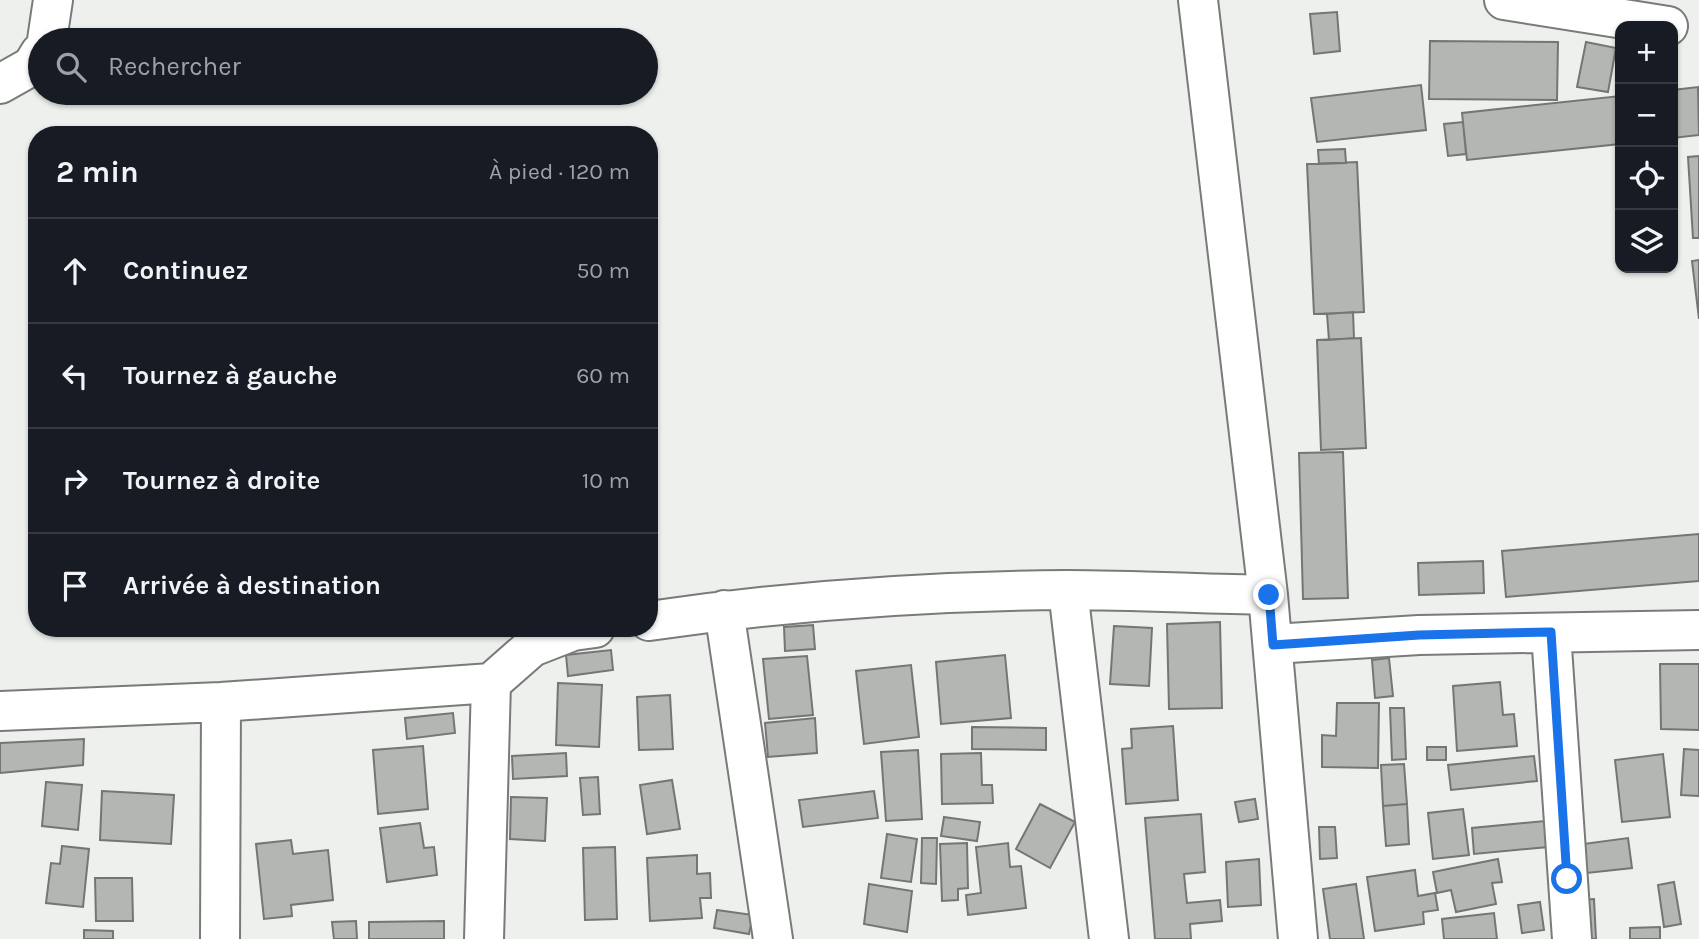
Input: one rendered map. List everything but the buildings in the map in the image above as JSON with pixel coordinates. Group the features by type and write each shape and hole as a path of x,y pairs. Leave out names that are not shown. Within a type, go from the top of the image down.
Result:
{"street":[{"path":"49,28 53,0"},
{"path":"1198,0 1269,595 1298,939"},
{"path":"1504,0 1634,21"},
{"path":"1678,28 1699,31"},
{"path":"0,84 28,68"},
{"path":"658,620 724,610 894,595 1068,590 1269,595"},
{"path":"1068,590 1109,939"},
{"path":"724,610 773,939"},
{"path":"1273,645 1358,638 1699,630"},
{"path":"1551,632 1572,939"},
{"path":"0,711 222,702 491,682 532,647 558,637"},
{"path":"484,939 491,682"},
{"path":"220,939 222,702"}],"route":[{"path":"1269,595 1273,645 1419,635 1551,632 1567,879"}]}
